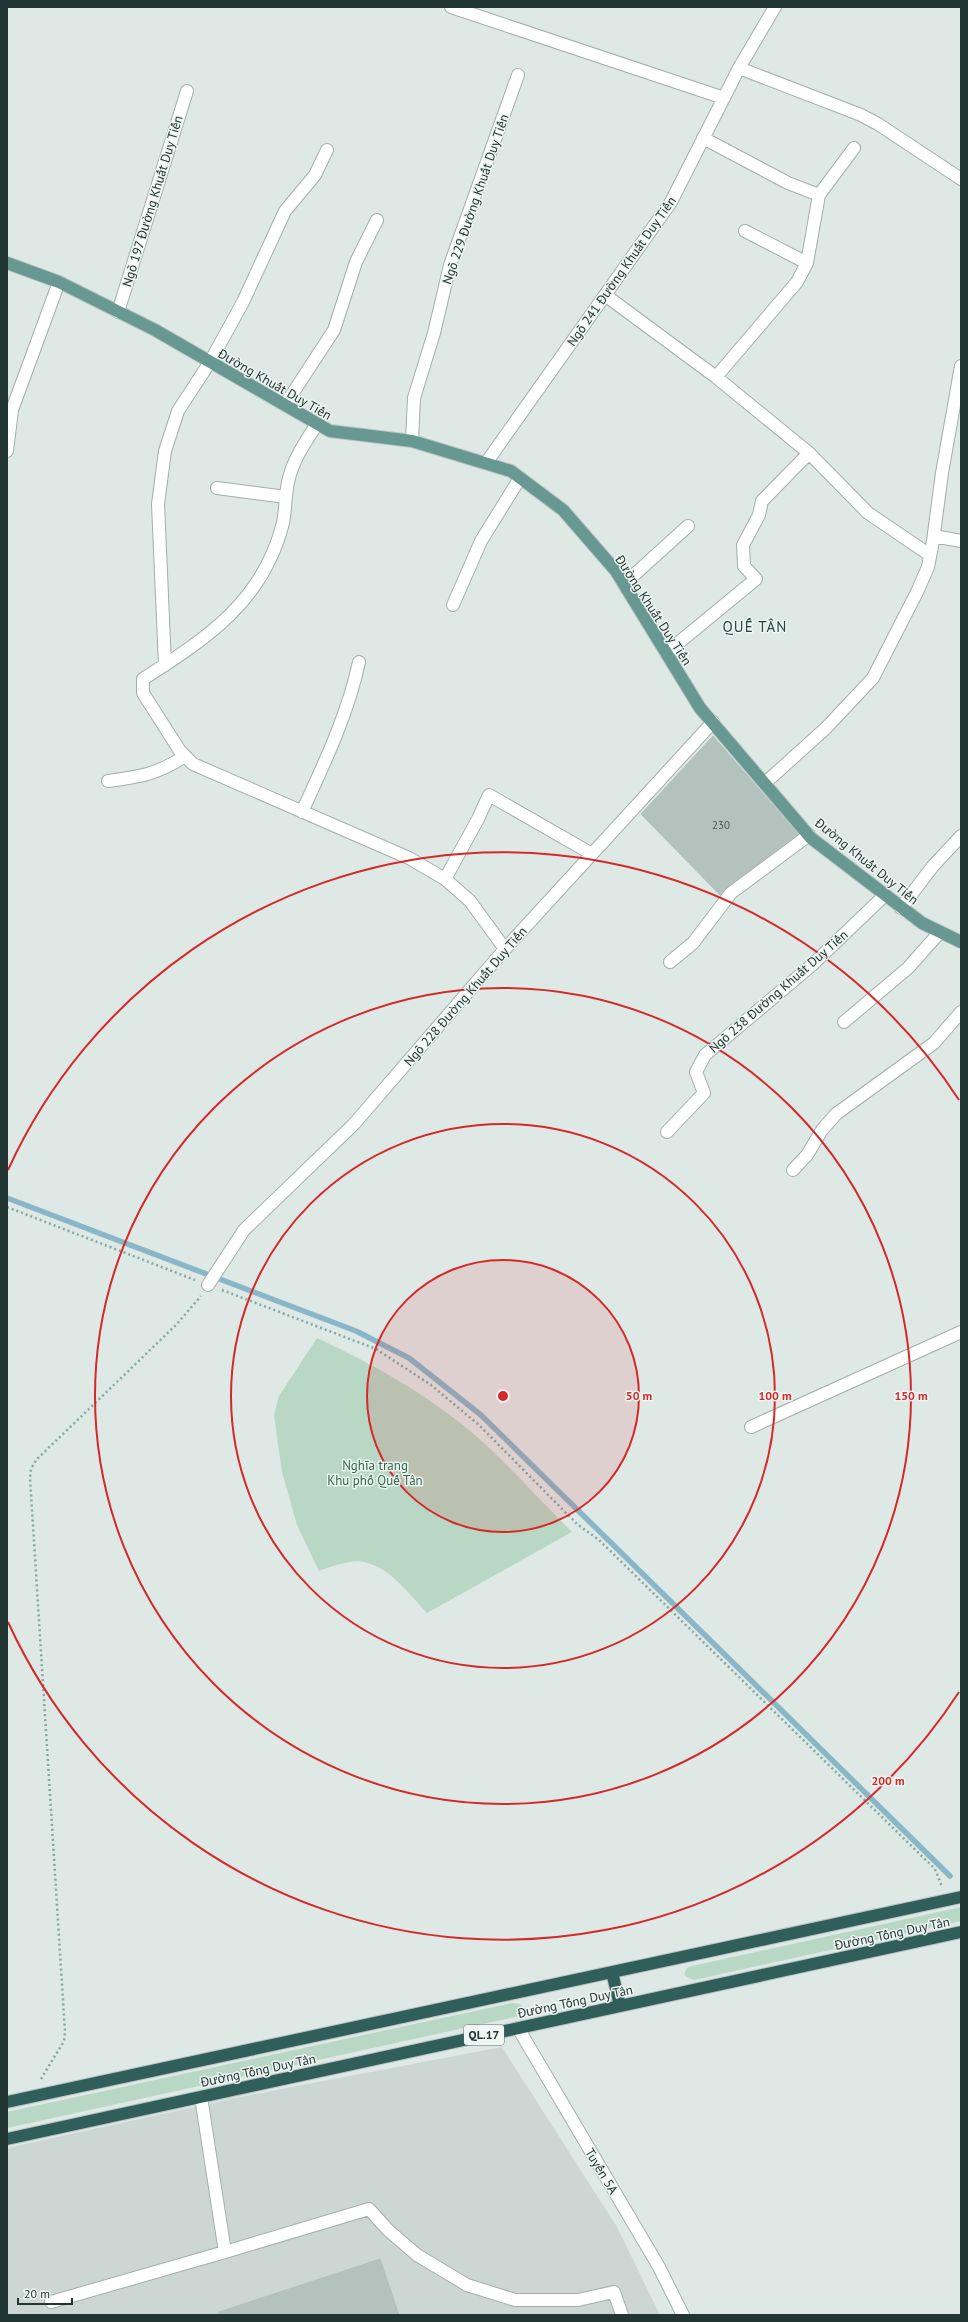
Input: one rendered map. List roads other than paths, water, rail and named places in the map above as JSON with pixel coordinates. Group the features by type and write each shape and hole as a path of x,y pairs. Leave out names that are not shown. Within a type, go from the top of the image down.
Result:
{"highway":[{"name":"Đường Tống Duy Tân","path":"7,2102 961,1897"},
{"name":"Đường Tống Duy Tân","path":"7,2138 961,1932"},
{"path":"612,1972 620,2006"}],"main road":[{"name":"Đường Khuất Duy Tiến","path":"7,263 59,282 154,330 330,431 412,441 511,471 563,510 616,571 700,708 809,836 922,923 961,942"}],"street":[{"path":"451,7 724,98"},
{"name":"Ngõ 241 Đường Khuất Duy Tiến","path":"486,463 671,202 739,68 775,7"},
{"path":"739,68 872,121 961,179"},
{"name":"Ngõ 229 Đường Khuất Duy Tiến","path":"412,441 414,398 434,333 450,265 518,75"},
{"name":"Ngõ 197 Đường Khuất Duy Tiến","path":"118,312 187,91"},
{"path":"703,138 788,183 819,195"},
{"path":"716,377 797,282 807,263 819,195 854,148"},
{"path":"165,665 158,504 164,451 178,411 210,362 260,269 285,211 315,175 327,150"},
{"path":"285,405 334,330 356,262 377,220"},
{"path":"745,231 807,263"},
{"path":"7,452 12,410 59,282"},
{"path":"605,295 716,377 809,453 868,513 930,556"},
{"path":"765,783 831,724 873,678 918,592 930,556 934,536 942,473 961,366"},
{"path":"317,424 297,456 289,478 283,523 270,561 250,596 217,627 143,679 143,692 180,751 193,764 408,858 445,879 470,901 505,950"},
{"path":"666,653 756,579 744,566 743,545 759,515 762,501 809,453"},
{"path":"453,606 481,541 520,478"},
{"path":"217,488 286,497"},
{"path":"624,584 688,526"},
{"path":"934,536 961,541"},
{"path":"302,812 326,758 356,678 359,662"},
{"name":"Ngõ 228 Đường Khuất Duy Tiến","path":"210,1282 244,1230 354,1124 505,950 712,722"},
{"path":"108,781 139,777 166,769 185,756"},
{"path":"445,879 478,819 488,796 592,854"},
{"path":"670,962 693,943 731,893 809,836"},
{"path":"902,908 932,866 961,836"},
{"name":"Ngõ 238 Đường Khuất Duy Tiến","path":"667,1132 704,1093 696,1072 705,1055 812,965 885,895"},
{"path":"844,1022 908,968 940,932"},
{"path":"793,1170 807,1154 822,1130 836,1114 934,1044 961,1012"},
{"path":"751,1427 961,1332"},
{"name":"Tuyến 5A","path":"518,2028 659,2267 683,2315"},
{"path":"201,2097 226,2252"},
{"path":"51,2302 370,2209 388,2230 417,2255 467,2286 515,2300 578,2300 614,2292 622,2315"}],"waterway":[{"path":"7,1198 356,1331 409,1358 481,1415 950,1876"}],"district":[{"name":"QUẾ TÂN","path":"755,627"}],"park label":[{"name":"Nghĩa trang Khu phố Quế Tân","path":"375,1472"}]}
